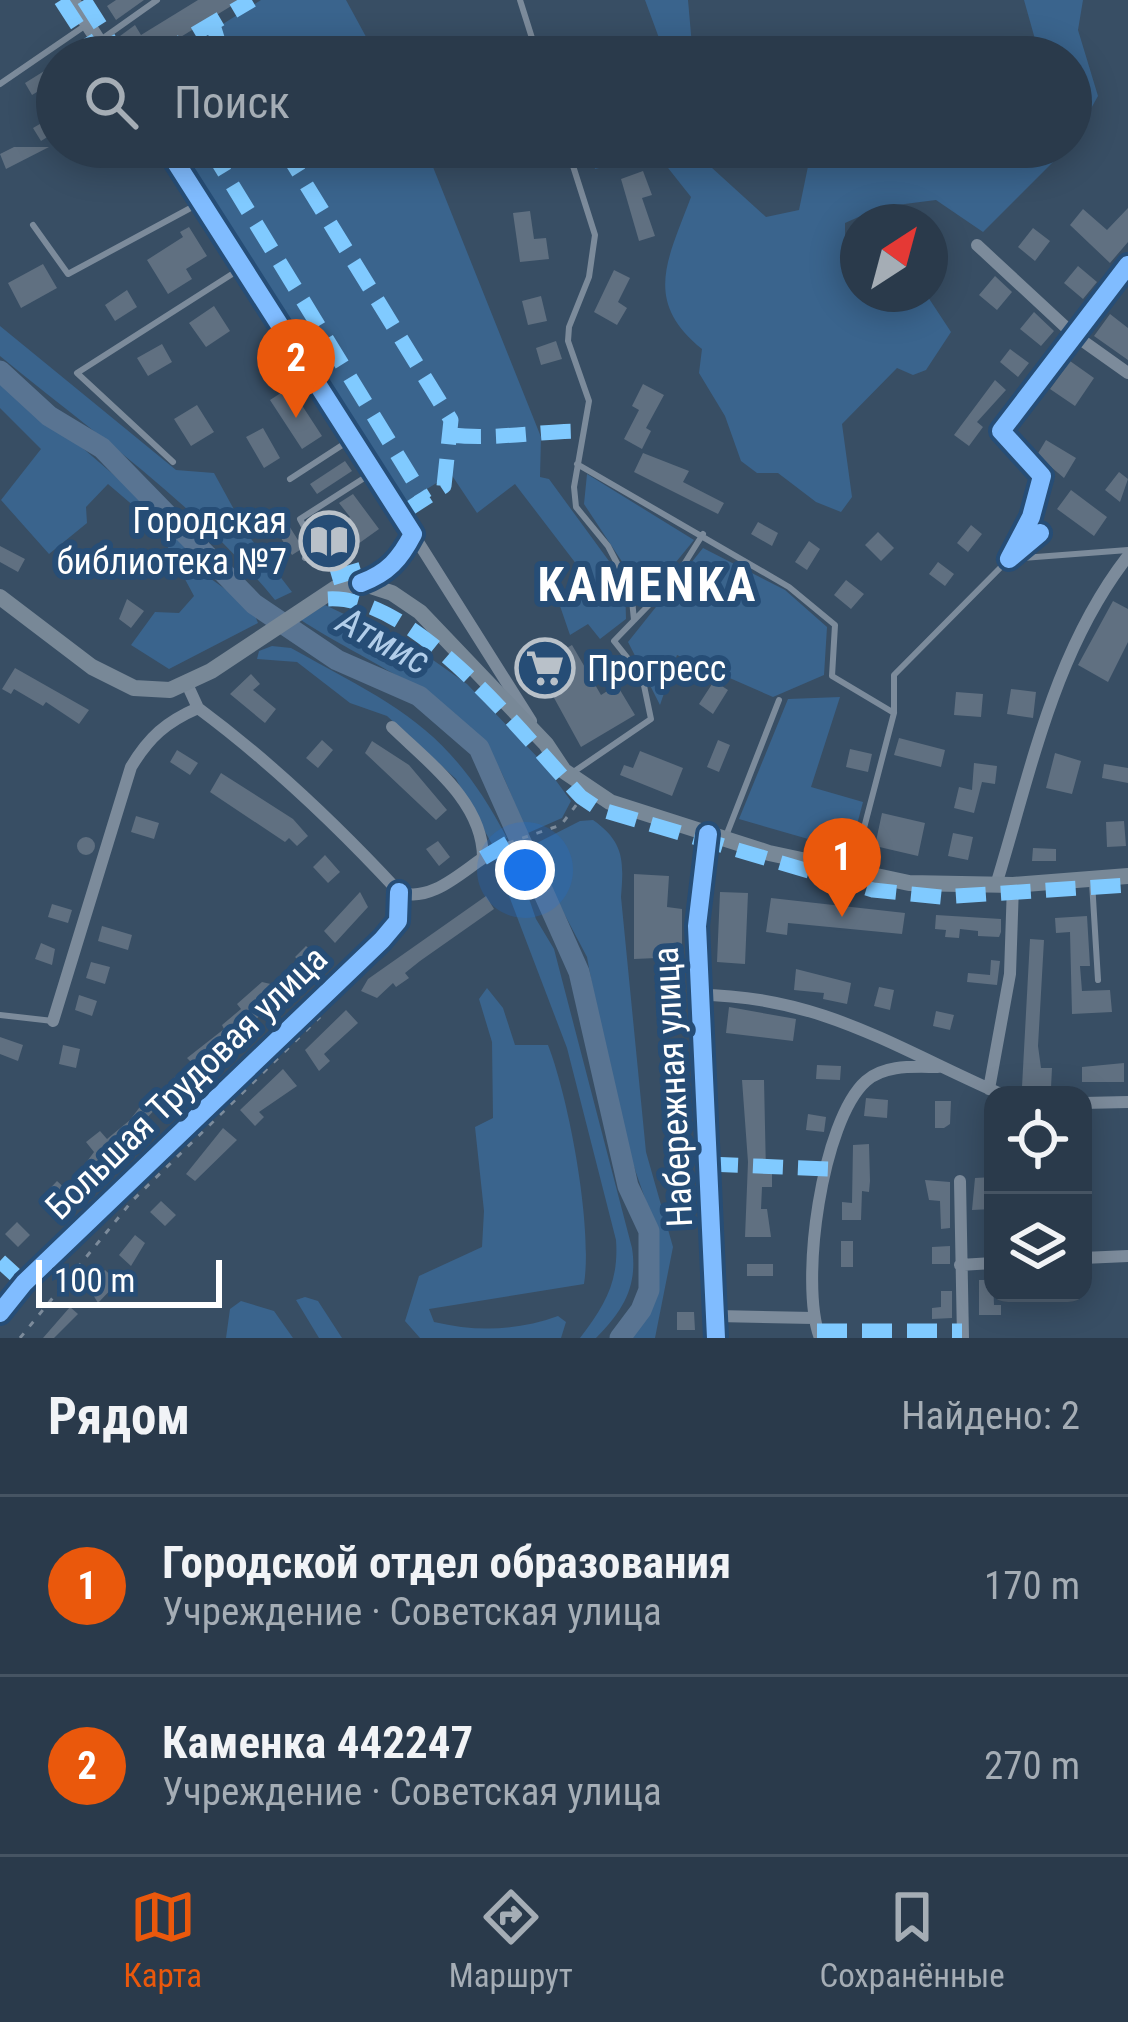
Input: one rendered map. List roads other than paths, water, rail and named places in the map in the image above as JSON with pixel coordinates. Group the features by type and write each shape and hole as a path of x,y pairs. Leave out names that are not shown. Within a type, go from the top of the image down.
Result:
{"main road":[{"path":"0,597 92,667 134,688 170,690 187,684 336,589 361,583 392,592 420,612 585,788 716,837 909,883 1005,885 1128,876"}],"street":[{"path":"72,0 95,36"},
{"path":"179,168 546,744"},
{"path":"977,245 1073,334 1128,373"},
{"path":"1009,559 1031,517 1042,476 1000,431 1128,266"},
{"path":"1009,559 1040,533"},
{"path":"361,583 382,575 401,557 413,534"},
{"path":"990,1086 1010,974 1005,885 1066,655 1128,553"},
{"path":"187,684 198,708 260,754 332,820 398,892 427,894 483,858 481,833 471,811 392,728"},
{"path":"53,1021 131,767 147,740 171,720 198,708"},
{"name":"Набережная улица","path":"716,837 697,926 716,1338"},
{"name":"Большая Трудовая улица","path":"0,1313 24,1283 382,940 398,922 398,892"},
{"path":"698,995 726,995 839,1016 984,1087"},
{"path":"820,1338 813,1318 814,1224 849,1109 862,1084 876,1073 938,1067"},
{"path":"1092,1102 1128,1102"},
{"path":"960,1181 962,1338"},
{"path":"1092,1258 1128,1256"},
{"path":"960,1264 984,1263"},
{"path":"717,1316 813,1318"}],"lane":[{"path":"107,36 157,0"},
{"path":"520,0 531,36"},
{"path":"70,36 88,24"},
{"path":"0,84 36,59"},
{"path":"574,168 595,235 589,278 568,341 589,401 577,464 576,508 616,561 631,590 634,620"},
{"path":"33,225 68,274 201,202"},
{"path":"173,462 77,373 242,267"},
{"path":"290,479 353,438"},
{"path":"577,464 789,587 835,626 832,676 894,712"},
{"path":"305,558 314,545 300,519 375,472"},
{"path":"569,775 650,719 642,676 614,641 676,577 703,534"},
{"path":"852,873 894,712 894,675 1009,559 1128,553"},
{"path":"716,837 779,700"},
{"path":"1092,879 1098,980"},
{"path":"0,1015 29,1014 53,1021"}],"waterway":[{"name":"Атмис","path":"0,371 49,416 102,448 254,604 337,660 419,696 479,748 579,972 628,1186 649,1231 649,1290 620,1338"}],"place":[{"name":"Каменка 442247","path":"296,418"},
{"name":"Городская библиотека №7","path":"329,541"},
{"name":"Прогресс","path":"545,668"},
{"name":"Городской отдел образования","path":"842,917"}],"district":[{"name":"KAMENKA","path":"648,584"}]}
